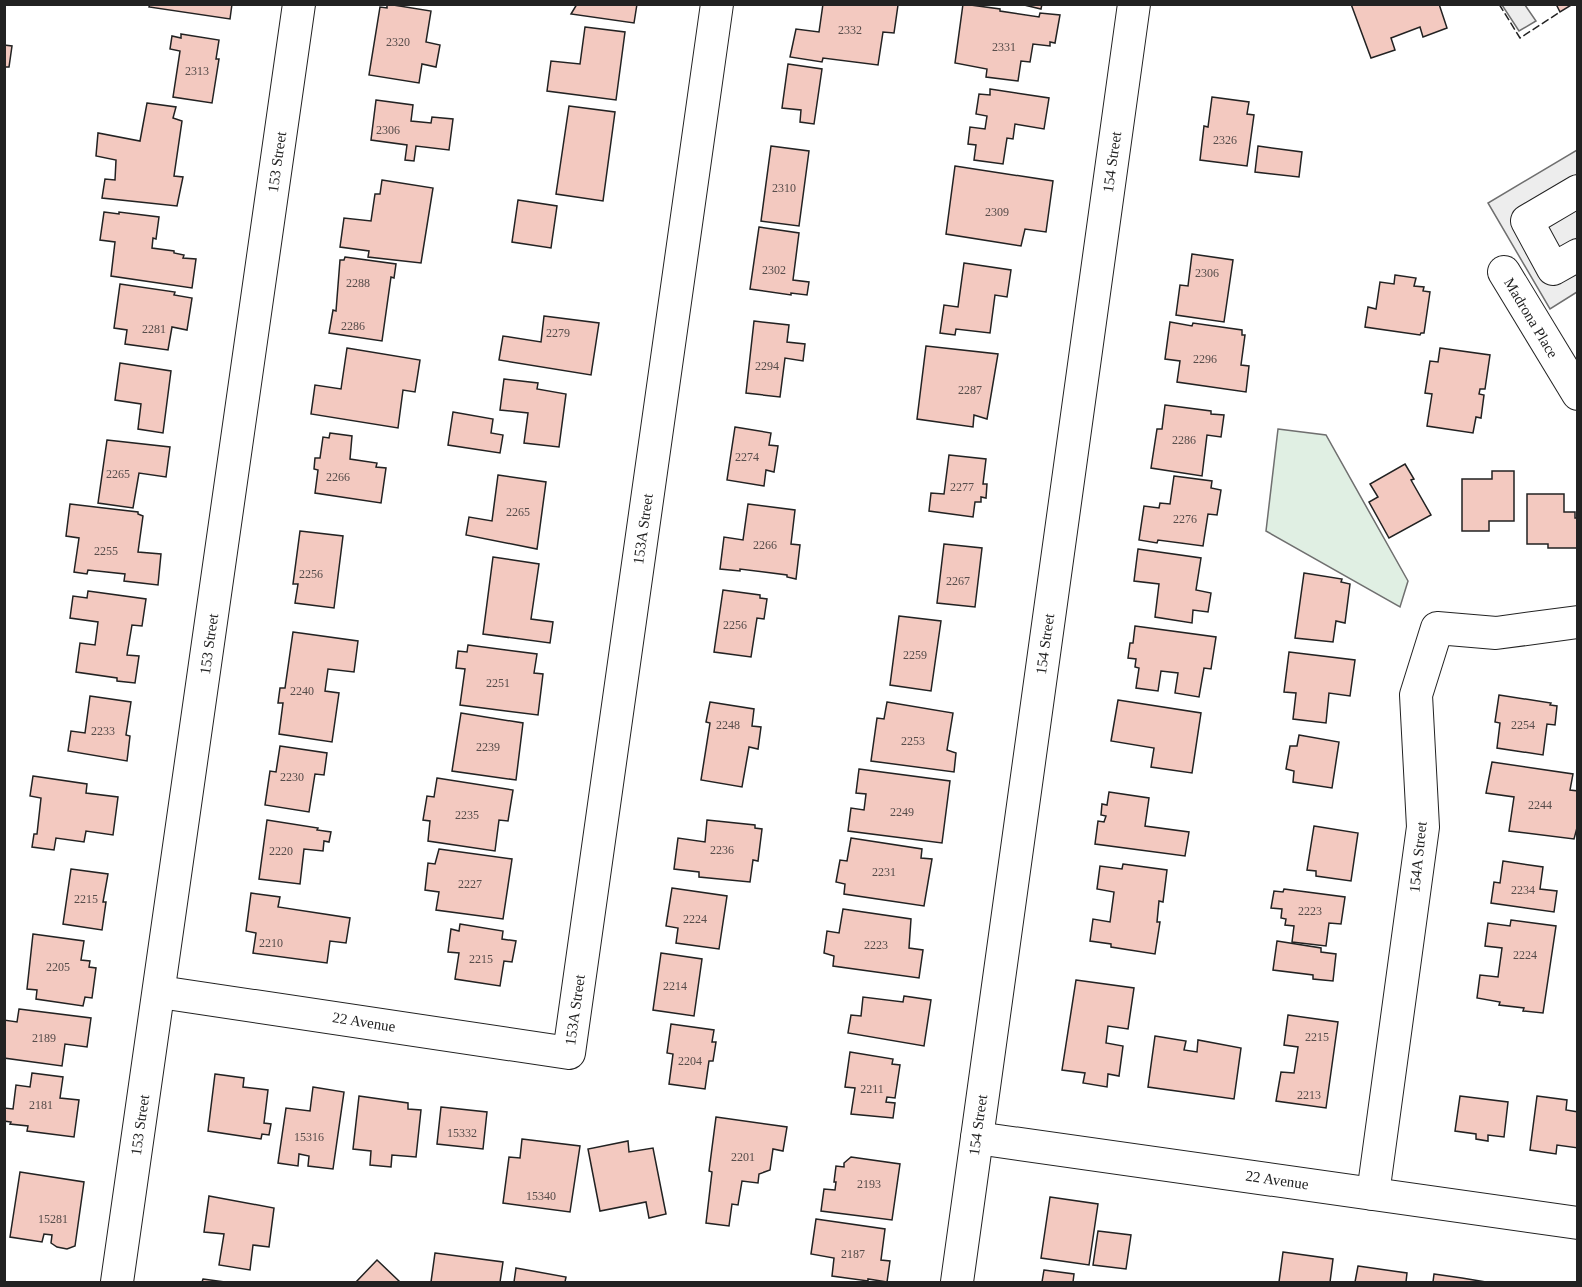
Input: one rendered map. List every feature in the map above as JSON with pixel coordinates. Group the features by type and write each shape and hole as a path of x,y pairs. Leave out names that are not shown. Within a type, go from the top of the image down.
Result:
{"street":[{"name":"153 Street","path":"117,1282 299,4"},
{"name":"153A Street","path":"569,1053 717,4"},
{"name":"154 Street","path":"957,1282 1134,4"},
{"path":"1578,191 1527,221 1553,269 1578,255"},
{"name":"Madrona Place","path":"1504,272 1578,394"},
{"name":"154A Street","path":"1373,1194 1424,827 1416,696 1437,628 1496,633 1578,622"},
{"name":"22 Avenue","path":"160,992 569,1053"},
{"name":"22 Avenue","path":"977,1138 1578,1223"}],"green space":[{"path":"1278,429 1326,435 1408,581 1400,607 1266,531"}],"shaded area":[{"path":"1502,5 1525,5 1536,21 1519,31"},
{"path":"1577,150 1577,292 1550,309 1488,203"}],"building":[{"path":"150,4 232,4 230,19 149,7"},
{"path":"387,4 431,11 426,42 440,45 436,67 422,64 419,83 369,75 380,7 387,8"},
{"path":"577,4 637,4 634,23 571,14"},
{"path":"823,4 898,5 894,33 883,32 878,65 823,58 822,62 790,57 796,29 819,32"},
{"path":"963,4 1039,17 1040,13 1060,15 1055,43 1050,42 1050,46 1033,44 1030,62 1021,61 1018,81 986,77 987,69 955,63"},
{"path":"1020,4 1042,4 1041,9"},
{"path":"1351,4 1439,4 1447,28 1423,37 1420,27 1391,38 1395,50 1371,58"},
{"path":"1556,4 1573,4 1560,12"},
{"path":"585,27 625,32 616,100 547,91 551,61 580,64"},
{"path":"181,34 219,40 216,59 219,59 212,103 173,97 180,51 170,49 172,36 181,38"},
{"path":"4,45 12,46 9,67 4,67"},
{"path":"788,64 822,69 814,124 800,122 801,110 782,108"},
{"path":"990,89 1049,98 1044,129 1015,124 1013,139 1007,138 1003,164 974,160 976,145 968,144 970,127 985,129 987,116 976,114 979,94 990,95"},
{"path":"1212,97 1249,102 1247,114 1254,115 1247,166 1200,160 1204,126 1208,127"},
{"path":"376,100 413,105 411,121 431,123 432,117 453,119 449,150 416,146 414,161 405,160 407,145 371,140"},
{"path":"147,103 176,107 173,118 182,121 174,176 183,177 177,206 102,198 105,179 115,180 116,160 96,156 98,133 140,141"},
{"path":"569,106 615,112 603,201 556,194"},
{"path":"771,146 809,151 799,226 761,221"},
{"path":"1258,146 1302,152 1299,177 1255,172"},
{"path":"955,166 1053,181 1046,232 1025,229 1021,246 946,234"},
{"path":"382,180 433,188 421,263 368,257 369,251 340,247 344,218 371,221 375,194 380,194"},
{"path":"518,200 557,206 551,248 512,242"},
{"path":"104,212 159,217 156,239 153,238 152,248 174,251 174,253 184,255 183,258 196,259 192,288 111,276 115,242 100,240"},
{"path":"759,227 799,233 793,280 809,282 807,295 750,289"},
{"path":"1192,254 1233,260 1224,322 1176,315 1180,285 1188,286"},
{"path":"345,257 396,264 394,278 391,277 382,341 329,333 333,310 336,311 340,260 344,260"},
{"path":"964,263 1011,270 1007,297 995,295 990,333 956,329 955,335 940,333 944,305 958,307"},
{"path":"1395,275 1416,278 1414,286 1424,287 1423,291 1430,292 1424,333 1420,335 1365,327 1368,307 1376,309 1380,282 1394,284"},
{"path":"120,284 175,292 174,295 192,298 187,330 172,327 168,350 125,344 127,330 114,328"},
{"path":"544,316 599,323 591,375 499,360 503,336 541,342"},
{"path":"754,321 789,325 787,342 805,344 803,361 785,358 780,397 746,393"},
{"path":"1170,322 1242,330 1242,335 1245,335 1241,365 1249,366 1246,392 1177,382 1180,361 1165,359"},
{"path":"926,346 998,354 987,419 974,415 973,427 917,419"},
{"path":"347,348 420,360 415,392 403,390 398,428 311,414 315,385 341,389"},
{"path":"1440,348 1490,355 1485,389 1480,389 1479,394 1484,395 1481,418 1476,417 1473,433 1427,426 1432,394 1425,393 1430,361 1438,362"},
{"path":"120,363 171,371 163,433 138,429 141,404 115,400"},
{"path":"504,379 538,383 537,389 566,394 559,447 524,443 528,413 500,410"},
{"path":"1165,405 1224,415 1221,437 1207,435 1202,476 1151,468 1157,429 1162,429"},
{"path":"453,412 493,419 491,433 503,435 500,453 448,445"},
{"path":"735,427 771,433 769,445 778,446 774,472 766,470 764,486 727,480"},
{"path":"330,433 352,436 350,459 377,463 376,467 386,468 381,503 315,493 318,470 314,469 315,458 320,458 323,437 329,438"},
{"path":"107,440 170,447 166,477 139,473 133,508 98,503"},
{"path":"949,455 986,459 983,484 987,484 986,498 981,497 981,502 975,502 973,517 929,511 931,493 944,494"},
{"path":"1405,464 1414,479 1411,480 1431,515 1389,538 1369,502 1378,497 1370,484"},
{"path":"1492,471 1514,471 1514,521 1489,521 1489,531 1462,531 1462,479 1492,479"},
{"path":"498,475 546,482 537,549 466,535 469,517 492,521"},
{"path":"1174,476 1212,481 1211,488 1221,490 1217,515 1208,514 1203,546 1139,540 1144,506 1159,508 1160,503 1170,504"},
{"path":"1527,494 1564,494 1564,512 1575,512 1575,518 1577,518 1577,548 1548,548 1548,544 1527,544"},
{"path":"70,504 138,512 143,516 138,552 161,554 158,585 124,581 125,574 88,570 87,574 74,572 79,538 66,536"},
{"path":"748,504 795,510 791,544 800,545 796,579 787,577 787,575 720,569 724,537 743,540"},
{"path":"300,531 343,536 334,608 295,603 298,584 293,584"},
{"path":"944,544 982,548 975,607 937,603"},
{"path":"1138,549 1201,558 1196,590 1211,593 1208,612 1193,610 1192,623 1155,617 1159,584 1134,581"},
{"path":"493,557 539,564 531,619 553,622 550,643 483,634"},
{"path":"1304,573 1342,579 1341,582 1350,584 1345,623 1336,621 1333,642 1295,638"},
{"path":"723,590 760,595 760,598 767,599 764,619 757,618 751,657 714,652"},
{"path":"88,591 146,599 142,626 132,625 127,655 139,656 135,683 76,672 80,643 95,645 98,622 70,618 73,596 87,598"},
{"path":"899,616 941,621 931,691 890,685"},
{"path":"1135,626 1216,637 1211,669 1204,668 1199,697 1175,693 1178,673 1161,671 1158,691 1136,688 1139,668 1135,667 1136,659 1128,658"},
{"path":"293,632 358,641 354,672 328,669 325,691 339,693 332,742 279,734 283,703 278,703 280,688 285,688"},
{"path":"468,645 537,654 534,673 543,674 538,715 460,705 465,669 456,668 458,651 467,652"},
{"path":"1289,652 1355,660 1350,696 1329,693 1326,723 1293,719 1296,693 1284,692"},
{"path":"1499,695 1551,703 1550,705 1557,706 1555,725 1547,724 1543,755 1497,748 1500,723 1495,722"},
{"path":"90,696 131,702 126,735 130,736 127,761 68,751 71,731 85,733"},
{"path":"1118,700 1201,713 1192,773 1151,767 1154,748 1111,741"},
{"path":"710,702 754,709 752,726 761,727 758,749 749,747 742,787 701,780 710,723 706,722"},
{"path":"887,702 953,713 947,750 956,753 954,772 871,761 877,718 884,719"},
{"path":"461,713 523,723 516,780 452,771"},
{"path":"1299,735 1339,742 1332,788 1293,782 1294,771 1286,769 1290,746 1297,746"},
{"path":"280,746 327,753 324,775 315,774 309,812 265,805 270,771 276,772"},
{"path":"1492,762 1573,774 1570,790 1578,791 1578,824 1574,839 1509,831 1514,797 1486,793"},
{"path":"859,769 950,781 942,843 848,831 851,808 864,810 866,794 856,793"},
{"path":"33,776 87,784 86,793 118,797 113,835 86,831 84,842 56,838 54,850 32,847 34,834 37,834 41,798 30,796"},
{"path":"437,778 513,790 508,821 499,820 495,851 428,841 430,821 423,820 427,796 434,797"},
{"path":"1109,792 1149,798 1145,826 1189,832 1185,856 1095,844 1098,821 1104,822 1106,816 1101,815 1102,804 1107,805"},
{"path":"267,820 331,832 329,842 324,841 323,851 304,849 300,884 259,879"},
{"path":"707,820 755,825 755,828 762,829 758,861 753,860 750,882 699,877 699,872 674,869 678,838 705,842"},
{"path":"1314,826 1358,833 1351,881 1316,876 1316,871 1307,870"},
{"path":"851,838 922,849 921,858 932,859 924,906 844,894 845,884 836,882 840,860 847,861"},
{"path":"439,849 512,859 503,919 436,910 439,892 425,890 428,863 435,864"},
{"path":"1503,861 1543,867 1540,889 1557,891 1554,912 1491,903 1494,882 1500,883"},
{"path":"1123,864 1167,870 1163,902 1159,901 1157,922 1160,922 1155,954 1090,941 1093,919 1110,922 1114,892 1097,889 1100,866 1122,869"},
{"path":"71,869 108,874 103,902 106,902 102,930 63,924"},
{"path":"672,888 727,896 719,949 676,943 678,928 666,926"},
{"path":"1284,889 1345,897 1341,924 1329,923 1326,946 1292,942 1294,926 1285,925 1286,919 1281,918 1282,909 1271,908 1274,891 1283,892"},
{"path":"251,893 280,897 278,907 350,918 346,943 330,941 327,963 253,953 256,933 246,931"},
{"path":"843,909 911,919 909,948 923,950 919,978 833,966 834,956 824,953 827,931 839,933"},
{"path":"1511,920 1556,926 1543,1013 1523,1011 1524,1008 1499,1005 1500,1002 1477,998 1480,975 1498,977 1502,948 1485,946 1488,923 1510,926"},
{"path":"460,924 503,931 502,939 516,941 512,962 504,961 500,986 455,979 459,953 448,952 451,929 459,931"},
{"path":"33,934 84,941 81,960 90,961 89,967 96,968 92,998 85,997 83,1006 36,999 37,990 27,989"},
{"path":"1277,941 1321,948 1321,952 1336,954 1333,981 1313,979 1313,975 1273,970"},
{"path":"661,953 702,959 694,1016 653,1010"},
{"path":"1076,980 1134,988 1128,1029 1108,1026 1106,1043 1123,1046 1119,1076 1108,1074 1107,1087 1083,1083 1085,1073 1062,1070"},
{"path":"904,996 931,1000 924,1046 848,1033 851,1015 861,1016 863,997 903,1002"},
{"path":"19,1009 91,1018 87,1047 65,1044 62,1066 4,1058 4,1020 17,1022"},
{"path":"1288,1015 1338,1022 1326,1108 1276,1101 1281,1072 1294,1073 1298,1047 1284,1045"},
{"path":"671,1024 714,1030 712,1042 716,1042 713,1061 709,1061 705,1089 669,1084 673,1054 667,1053"},
{"path":"1155,1036 1186,1041 1184,1050 1197,1052 1198,1040 1241,1048 1234,1099 1148,1087"},
{"path":"850,1052 893,1059 892,1064 900,1065 895,1098 887,1097 886,1102 895,1103 893,1118 851,1114 855,1088 845,1087"},
{"path":"32,1073 63,1077 60,1098 79,1100 74,1137 27,1131 28,1126 4,1121 4,1108 13,1109 16,1085 30,1087"},
{"path":"215,1074 244,1078 243,1087 268,1090 264,1123 271,1124 269,1135 262,1134 261,1139 208,1131"},
{"path":"313,1087 344,1092 333,1169 308,1166 309,1156 299,1154 298,1166 278,1163 286,1108 310,1111"},
{"path":"359,1096 408,1103 408,1109 421,1110 416,1157 392,1155 391,1167 370,1165 371,1151 353,1149"},
{"path":"1460,1096 1508,1102 1504,1137 1488,1135 1488,1141 1476,1139 1476,1134 1455,1131"},
{"path":"1537,1096 1567,1100 1566,1110 1578,1112 1578,1148 1557,1145 1556,1154 1530,1150"},
{"path":"441,1107 487,1112 483,1149 437,1144"},
{"path":"716,1117 787,1127 783,1151 773,1149 770,1170 759,1174 758,1183 742,1181 738,1205 732,1204 729,1226 706,1223 712,1172 709,1171"},
{"path":"522,1139 580,1146 570,1212 503,1203 509,1157 520,1158"},
{"path":"628,1141 629,1152 653,1148 666,1214 649,1218 646,1202 600,1211 588,1149"},
{"path":"851,1157 900,1164 892,1220 821,1211 824,1189 835,1190 836,1166 844,1167 844,1163"},
{"path":"20,1172 84,1182 75,1246 67,1249 57,1247 51,1243 52,1235 44,1234 42,1242 10,1237"},
{"path":"209,1196 274,1208 269,1247 253,1245 250,1270 219,1265 224,1234 204,1232"},
{"path":"1050,1197 1098,1204 1089,1265 1041,1258"},
{"path":"816,1219 885,1229 881,1260 890,1261 887,1282 832,1276 834,1258 811,1254"},
{"path":"1098,1231 1131,1235 1126,1269 1093,1265"},
{"path":"1283,1252 1333,1259 1330,1282 1279,1282"},
{"path":"435,1253 503,1262 500,1282 431,1282"},
{"path":"377,1260 400,1282 356,1282"},
{"path":"1358,1266 1407,1273 1406,1282 1355,1282"},
{"path":"516,1268 566,1277 565,1282 514,1282"},
{"path":"1044,1270 1074,1274 1073,1282 1042,1282"},
{"path":"1434,1274 1462,1278 1486,1282 1433,1282"},
{"path":"203,1279 225,1282 202,1282"}],"fence":[{"path":"1499,4 1520,38 1560,12"}]}
